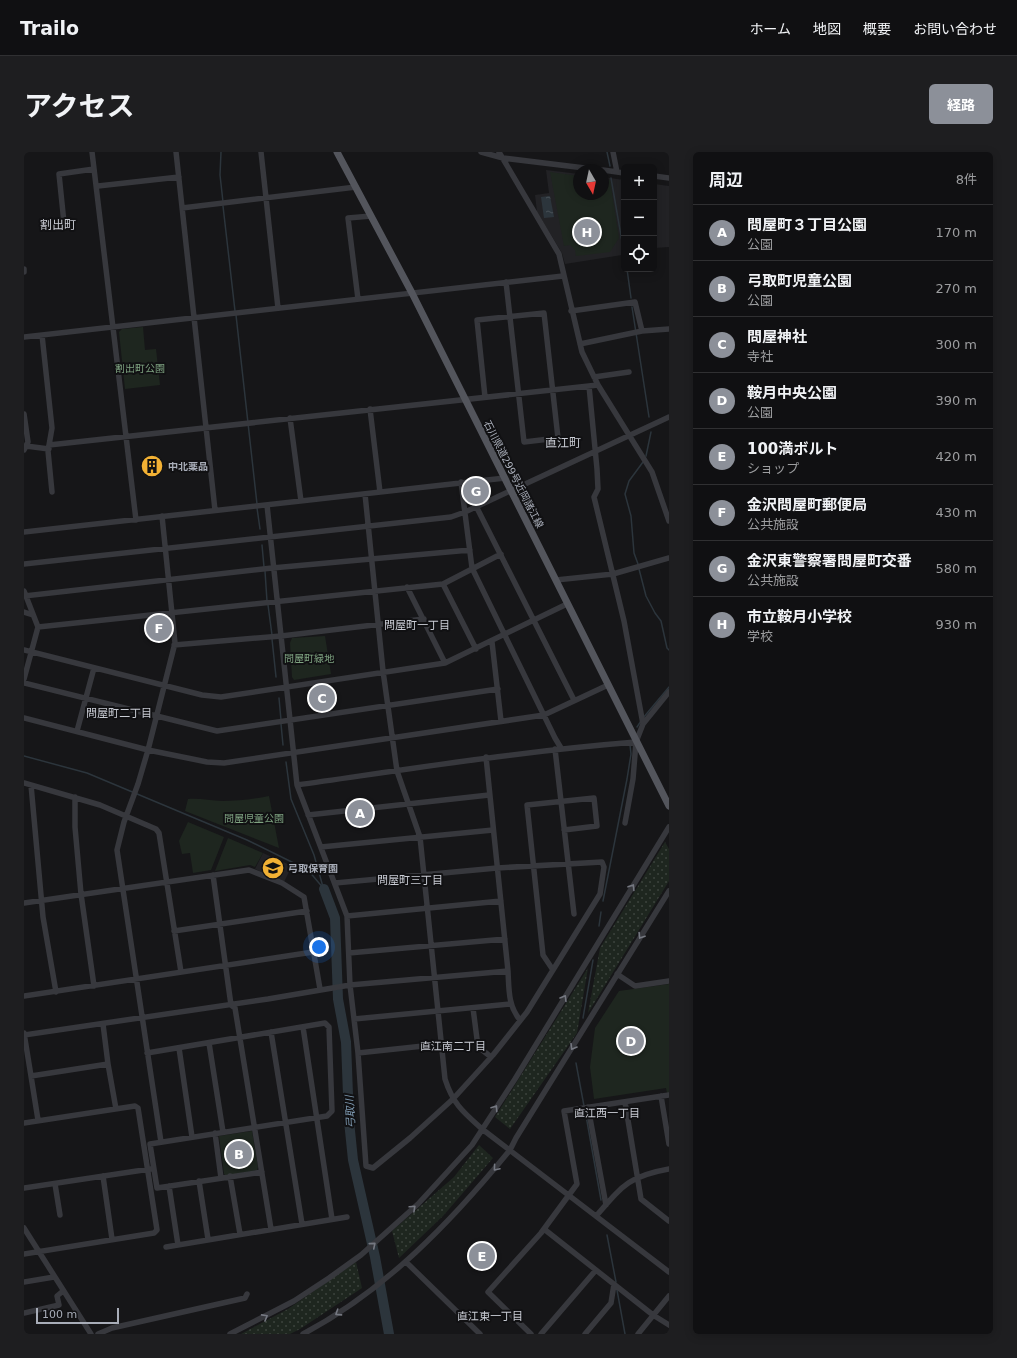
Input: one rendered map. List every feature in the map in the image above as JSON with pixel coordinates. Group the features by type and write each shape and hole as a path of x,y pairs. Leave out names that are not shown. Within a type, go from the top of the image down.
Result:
{"main road":[{"name":"石川県道299号近岡諸江線","path":"337,152 412,293 669,806"}],"street":[{"path":"92,152 98,186 112,327 127,437 136,520"},
{"path":"176,152 215,510"},
{"path":"261,152 278,308"},
{"path":"481,152 503,158 573,166"},
{"path":"500,152 559,254 571,311 580,344 598,385 652,472 669,521"},
{"path":"613,152 617,172"},
{"path":"64,223 59,174 94,169"},
{"path":"609,171 621,173"},
{"path":"657,176 669,178"},
{"path":"98,186 179,177"},
{"path":"182,208 356,187"},
{"path":"358,299 348,218 371,216"},
{"path":"24,337 563,276"},
{"path":"485,396 476,320 510,316 544,312 558,438 524,442 518,393 510,316 506,282"},
{"path":"571,311 636,302 638,332"},
{"path":"580,344 638,332 669,329"},
{"path":"42,335 52,428 49,447 52,492"},
{"path":"594,377 629,372"},
{"path":"24,414 28,442 25,448 49,447 465,398 598,385"},
{"path":"588,386 596,451 598,489 594,498 631,655 643,723"},
{"path":"370,409 380,492"},
{"path":"24,564 451,517 465,512 669,417"},
{"path":"290,418 301,501"},
{"path":"24,532 504,478"},
{"path":"461,482 472,568 561,748"},
{"path":"365,494 376,590 383,672 397,771 420,837 436,978 445,1079 458,1108 510,1150 669,1272"},
{"path":"267,505 270,537 270,568 277,600 278,636 286,687 297,785 347,916 349,953 347,985 354,1019 358,1053 366,1166 374,1168 453,1099 491,1057 520,1020 600,894 604,867 602,862 497,868 335,883"},
{"path":"476,506 574,700"},
{"path":"161,1142 117,850 126,816 138,784 148,750 174,645 162,516"},
{"path":"24,679 38,627 25,594 169,580 270,568 470,550"},
{"path":"38,627 277,600 443,584 500,554"},
{"path":"556,580 613,574 669,558"},
{"path":"443,584 476,649"},
{"path":"407,587 445,663"},
{"path":"24,650 164,686 202,695 221,697 445,663 505,636 567,604"},
{"path":"24,612 33,615"},
{"path":"174,645 278,636 424,619"},
{"path":"492,642 502,721"},
{"path":"77,732 94,668"},
{"path":"24,683 155,717 217,731 498,689"},
{"path":"24,718 148,750 207,762 224,762 544,715 608,685"},
{"path":"626,823 633,779 636,742 643,723 669,692"},
{"path":"297,785 486,757 561,748 636,742"},
{"path":"555,749 574,914"},
{"path":"486,757 511,1004 513,1012 520,1020"},
{"path":"24,783 75,797 126,816 156,830 159,833 181,972"},
{"path":"31,785 42,901 56,992"},
{"path":"308,815 489,795"},
{"path":"75,797 75,827 81,894 94,986"},
{"path":"553,970 543,955 527,805 594,798 597,826 564,830"},
{"path":"230,1334 294,1301 361,1255 444,1177 472,1145 515,1079 669,827"},
{"path":"321,847 493,830"},
{"path":"24,903 249,870 266,876 304,897 313,952 323,988"},
{"path":"213,875 231,1005 235,1008 270,1229"},
{"path":"303,1334 370,1292 406,1262 448,1222 510,1150 669,891"},
{"path":"347,916 427,907 501,901"},
{"path":"174,931 307,911"},
{"path":"349,953 432,944 505,939"},
{"path":"24,996 313,952"},
{"path":"38,1120 24,1035 142,1019 231,1005 323,988 508,971"},
{"path":"617,974 635,986 669,981"},
{"path":"354,1019 511,1004"},
{"path":"473,1008 477,1039 481,1049 491,1057"},
{"path":"147,1052 325,1023 329,1027 332,1112 327,1116 150,1144 157,1188 262,1172"},
{"path":"103,1024 116,1109"},
{"path":"302,1027 332,1219"},
{"path":"271,1032 302,1224"},
{"path":"209,1043 223,1132"},
{"path":"358,1053 442,1044"},
{"path":"179,1048 192,1137"},
{"path":"31,1076 108,1064"},
{"path":"531,1334 488,1292 544,1229 577,1184 564,1111 669,1095"},
{"path":"661,1096 669,1144"},
{"path":"625,1102 641,1199 669,1221"},
{"path":"24,1123 135,1106 138,1108 157,1230 154,1233 24,1254"},
{"path":"588,1107 606,1205"},
{"path":"215,1133 221,1178"},
{"path":"24,1188 154,1168"},
{"path":"596,1215 620,1190 638,1177 646,1173 669,1169"},
{"path":"103,1176 112,1239"},
{"path":"230,1176 240,1234"},
{"path":"200,1181 208,1239"},
{"path":"55,1184 60,1215"},
{"path":"169,1186 178,1244"},
{"path":"166,1246 347,1217"},
{"path":"24,1228 91,1334"},
{"path":"544,1229 653,1315 669,1325"},
{"path":"406,1262 480,1334"},
{"path":"541,1334 596,1270"},
{"path":"24,1282 54,1277"},
{"path":"585,1334 611,1303 613,1283"},
{"path":"24,1313 59,1305 57,1296 63,1291"},
{"path":"98,1334 112,1328 245,1298 247,1294"},
{"path":"638,1334 669,1296"}],"shaded area":[{"path":"546,170 573,173 573,200 609,200 609,178 621,180 621,255 565,264 562,253 537,212 535,195 549,193"},
{"path":"657,184 669,186 669,247 657,248"},
{"name":"弓取保育園","path":"263,853 292,866 284,882 255,869"}],"green space":[{"path":"550,172 573,175 573,200 609,200 610,180 619,238 610,252 576,256 575,250 570,245 564,246"},
{"name":"割出町公園","path":"143,327 145,350 156,349 160,385 125,389 119,332 122,329"},
{"name":"問屋町緑地","path":"325,636 331,674 294,680 292,677 290,643 292,638"},
{"name":"問屋児童公園","path":"269,796 279,848 185,811 188,799 228,801"},
{"path":"188,822 224,837 211,870 193,873 190,853 182,854 179,841"},
{"path":"228,838 263,853 255,867 250,865 215,871"},
{"path":"665,842 669,849 669,881 588,1013 600,948"},
{"path":"588,968 577,1033 510,1129 495,1117"},
{"path":"669,984 669,1093 667,1093 666,1088 594,1099 590,1067 595,1028 619,991"},
{"path":"252,1131 258,1167 257,1170 226,1176 224,1174 219,1136"},
{"path":"479,1145 493,1158 443,1216 399,1258 392,1231 454,1177"},
{"path":"356,1262 362,1288 300,1329 290,1334 241,1334 288,1309"}],"water":[{"path":"550,196 554,217 544,218 541,197"}],"waterway":[{"path":"221,152 220,175 223,202"},
{"path":"607,152 610,166"},
{"path":"611,178 621,236"},
{"path":"223,206 235,311"},
{"path":"627,272 631,298"},
{"path":"632,307 649,417"},
{"path":"236,315 257,504"},
{"path":"646,456 651,432"},
{"path":"638,564 634,553 631,516 625,494 629,481 643,462"},
{"path":"257,508 260,529"},
{"path":"262,545 264,567"},
{"path":"639,569 646,596 661,621 667,648 669,650"},
{"path":"265,571 267,601"},
{"path":"268,605 272,635"},
{"path":"272,639 276,677"},
{"path":"643,718 669,687"},
{"path":"279,698 281,720"},
{"path":"637,727 641,721"},
{"path":"281,724 283,745"},
{"path":"603,901 627,779 631,754 630,745"},
{"path":"24,756 87,773 247,840 308,870 324,889"},
{"path":"286,762 291,799 314,855 323,887"},
{"name":"弓取川","path":"324,889 335,918 338,999 346,1042 349,1121 353,1160 375,1257 389,1334"},
{"path":"599,926 601,912"},
{"path":"583,1018 593,960"},
{"path":"576,1063 584,1106"},
{"path":"585,1110 601,1200"},
{"path":"607,1235 616,1282"},
{"path":"617,1290 625,1334"}],"place":[{"name":"市立鞍月小学校","path":"587,232"},
{"name":"中北薬品","path":"152,466"},
{"name":"金沢東警察署問屋町交番","path":"476,491"},
{"name":"金沢問屋町郵便局","path":"159,628"},
{"name":"問屋神社","path":"322,698"},
{"name":"問屋町３丁目公園","path":"360,813"},
{"name":"弓取保育園","path":"273,868"},
{"name":"鞍月中央公園","path":"631,1041"},
{"name":"弓取町児童公園","path":"239,1154"},
{"name":"100満ボルト","path":"482,1256"}],"district":[{"name":"割出町","path":"58,225"},
{"name":"直江町","path":"563,443"},
{"name":"問屋町一丁目","path":"417,625"},
{"name":"問屋町二丁目","path":"119,713"},
{"name":"問屋町三丁目","path":"410,880"},
{"name":"直江南二丁目","path":"453,1046"},
{"name":"直江西一丁目","path":"607,1113"},
{"name":"直江東一丁目","path":"490,1316"}]}
